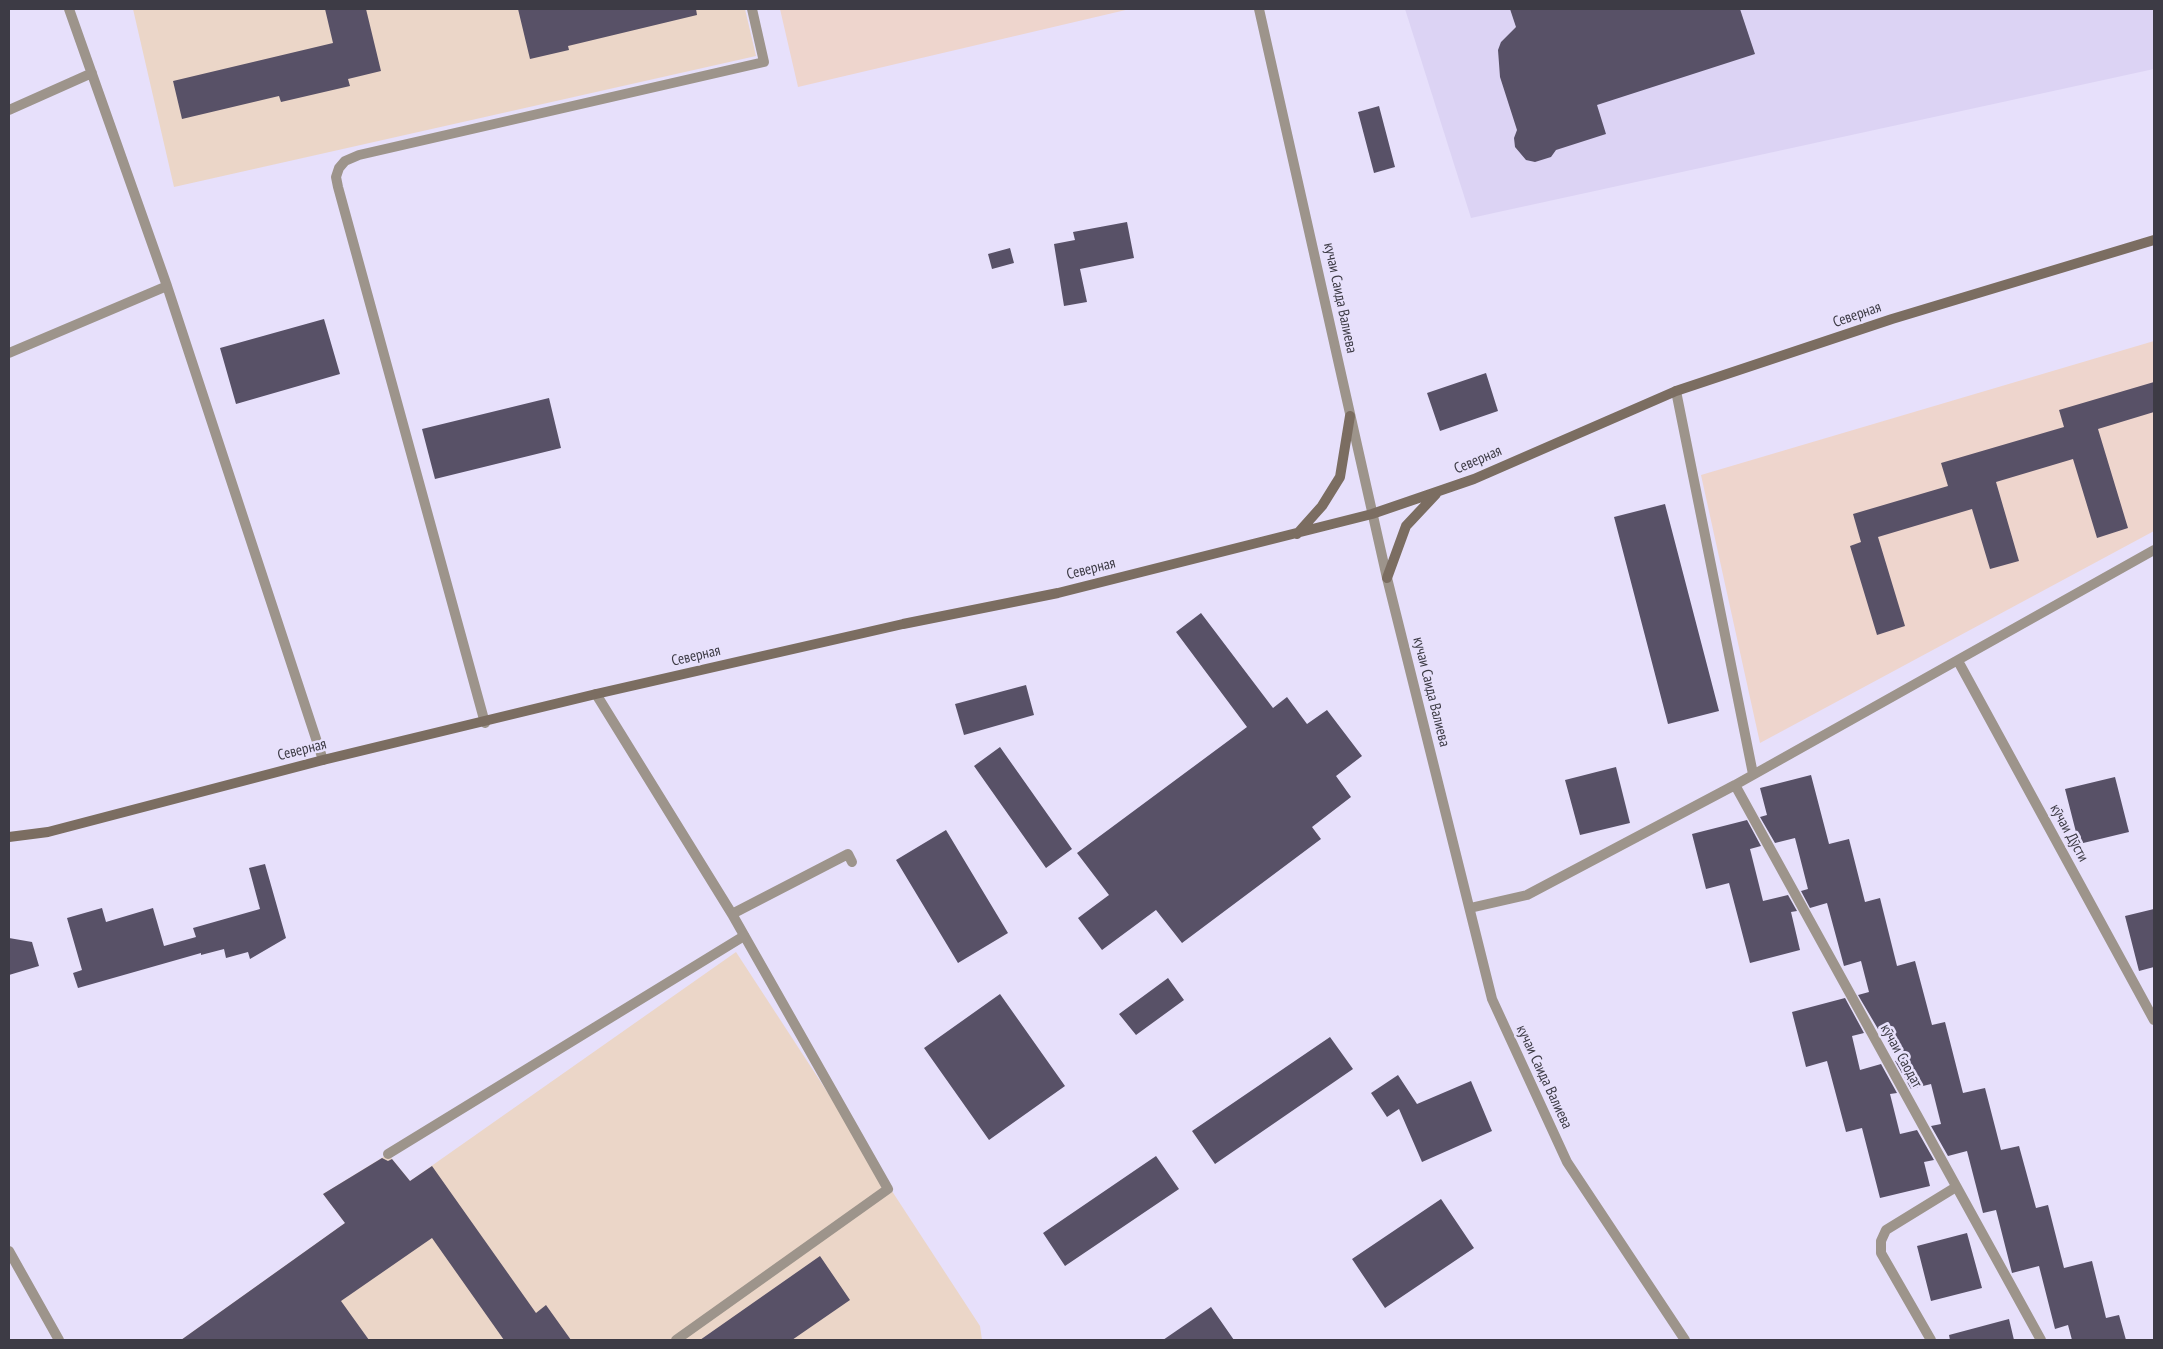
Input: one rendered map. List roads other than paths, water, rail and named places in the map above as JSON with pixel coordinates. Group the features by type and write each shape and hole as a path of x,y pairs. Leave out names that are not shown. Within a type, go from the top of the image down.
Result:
{"main road":[{"name":"Северная","path":"9,837 48,832 322,760 485,723 596,694 902,624 1058,593 1297,535 1437,493 1676,391 1892,319 2154,240"},
{"path":"1297,535 1322,506 1340,477 1350,416"},
{"path":"1387,578 1406,526 1437,493"}],"street":[{"path":"69,9 167,286 322,760"},
{"path":"485,723 338,187 336,177 339,168 345,161 359,155 764,62 752,9"},
{"name":"кучаи Саида Валиева","path":"1259,9 1313,241 1387,578 1492,999 1567,1162 1685,1340"},
{"path":"9,110 92,73"},
{"path":"9,353 167,286"},
{"path":"1676,391 1753,774"},
{"path":"1470,908 1527,895 1735,785 2154,550"},
{"name":"кӯчаи Дӯсти","path":"1958,661 2154,1020"},
{"path":"596,694 732,914 888,1189 676,1340"},
{"name":"кӯчаи Саодат","path":"1735,785 2041,1340"},
{"path":"732,914 848,854 852,862"},
{"path":"388,1154 744,936"},
{"path":"1931,1340 1881,1253 1881,1241 1886,1230 1956,1186"},
{"path":"9,1251 59,1340"}]}
